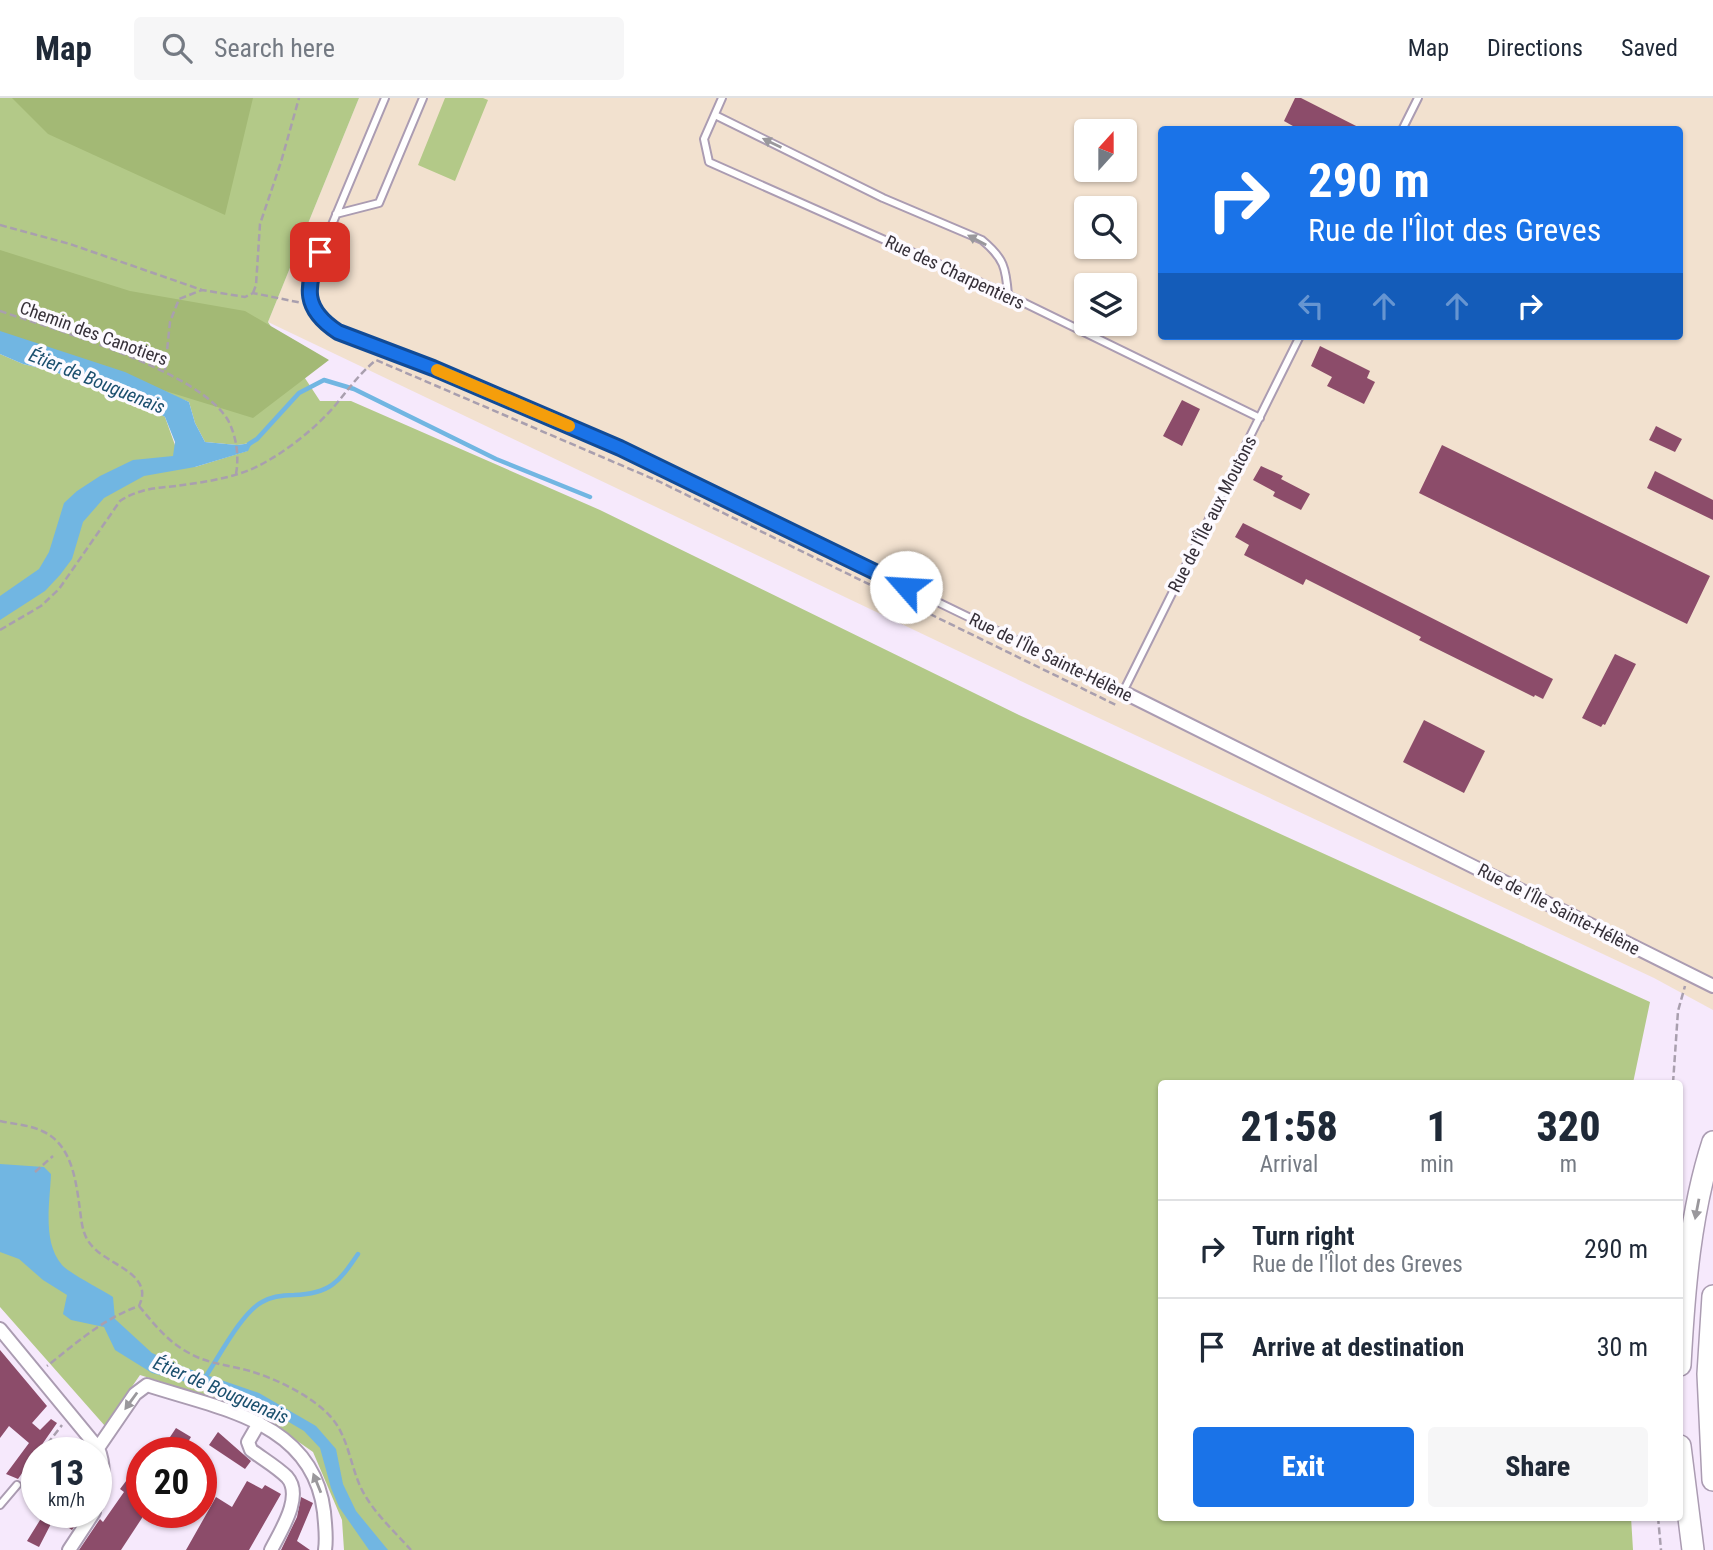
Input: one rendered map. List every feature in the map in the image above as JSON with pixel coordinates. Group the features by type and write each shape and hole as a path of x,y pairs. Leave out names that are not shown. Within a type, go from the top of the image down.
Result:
{"highway":[{"path":"1683,1310 1691,1239 1713,1142"},
{"path":"1713,1296 1708,1374 1713,1480"},
{"path":"1683,1470 1693,1550"}],"street":[{"name":"Rue de l'Île Sainte-Hélène","path":"1123,692 1713,986"},
{"path":"0,1329 89,1437"},
{"path":"106,1437 135,1394 147,1385 259,1423 279,1434 300,1452 315,1477 322,1494 327,1541 325,1550"},
{"path":"259,1423 248,1442 251,1450 289,1479 294,1496 271,1550"},
{"path":"69,1550 83,1528"}],"lane":[{"path":"312,305 310,293 313,270 385,98"},
{"path":"336,215 379,203 423,98"},
{"name":"Rue des Charpentiers","path":"722,98 704,139 709,163 1008,295 1260,418"},
{"path":"1404,126 1418,98"},
{"path":"715,115 883,198 982,240 1002,261 1008,295"},
{"name":"Rue de l'Île Sainte-Hélène","path":"312,305 313,311 324,323 338,332 433,368 620,448 1123,692"},
{"name":"Rue de l'Île aux Moutons","path":"1123,692 1298,340"},
{"path":"0,1505 18,1485"}],"path":[{"path":"253,293 256,285 260,224 299,98"},
{"path":"0,225 70,244 202,290 244,297 253,293 312,305"},
{"path":"165,370 170,322 179,299 202,290"},
{"name":"Chemin des Canotiers","path":"0,311 165,370 202,395 229,422 239,456 236,474"},
{"path":"0,630 41,606 59,589 120,501 152,487 176,486 236,474 260,465 297,440 331,409 362,371 376,360 658,481 1128,711"},
{"path":"1674,1080 1678,1011 1685,987 1685,973"},
{"path":"1685,987 1694,991"},
{"path":"0,1121 41,1130 61,1144 76,1182 83,1233 93,1248 112,1263 130,1272 143,1289 139,1306 125,1311 90,1333 36,1374"},
{"path":"35,1172 53,1157"},
{"path":"139,1306 166,1338 189,1353 209,1362 250,1371 274,1381 330,1415 343,1436 362,1491 411,1550"},
{"path":"52,1437 62,1424 72,1417"},
{"path":"18,1485 21,1481"},
{"path":"1658,1521 1661,1550"}],"shaded area":[{"path":"359,98 1713,98 1713,1010 1654,978 1086,712 268,322"}],"green space":[{"path":"0,98 359,98 268,322 320,401 351,401 600,510 1019,715 1650,1002 1634,1080 1158,1080 1158,1521 1631,1521 1633,1550 344,1550 342,1520 313,1452 256,1412 140,1375 105,1426 0,1307 0,354 143,404 165,417 181,462 195,467 247,451 251,443 237,445 205,442 195,423 189,402 0,331"},
{"path":"12,98 253,98 225,215 48,134"},
{"path":"445,98 488,100 455,181 418,165"},
{"path":"0,250 130,291 245,311 329,360 253,418 0,340"}],"water":[{"name":"Étier de Bouguenais","path":"0,331 125,372 189,402 195,423 205,442 237,445 252,443 248,451 195,467 144,476 104,498 83,522 72,559 60,575 45,591 0,620 0,596 39,569 49,552 64,503 100,476 133,460 173,456 175,442 165,417 143,404 0,354"},
{"name":"Étier de Bouguenais","path":"0,1164 44,1167 51,1174 49,1233 56,1256 67,1269 113,1297 115,1319 152,1353 186,1368 259,1393 316,1426 336,1449 343,1484 356,1511 388,1550 369,1550 339,1507 320,1448 304,1431 236,1395 152,1373 115,1350 104,1327 71,1320 63,1314 67,1295 43,1280 19,1259 0,1252"}],"building":[{"path":"1295,98 1301,98 1356,126 1293,126 1284,121"},
{"path":"1320,346 1370,371 1367,378 1375,382 1364,404 1327,386 1332,377 1311,366"},
{"path":"1182,400 1200,409 1182,446 1163,436"},
{"path":"1656,426 1682,439 1675,452 1649,440"},
{"path":"1442,445 1710,576 1687,624 1419,493"},
{"path":"1261,466 1283,476 1281,479 1310,494 1301,510 1273,496 1275,492 1253,480"},
{"path":"1655,471 1713,500 1713,520 1647,488"},
{"path":"1243,523 1553,679 1543,699 1419,640 1421,637 1306,579 1303,585 1244,555 1249,545 1235,537"},
{"path":"1615,654 1636,664 1605,725 1601,727 1582,718"},
{"path":"1424,720 1485,751 1464,793 1403,762"},
{"path":"0,1350 47,1406 32,1423 40,1430 51,1419 57,1423 47,1437 22,1437 9,1426 0,1438"},
{"path":"176,1428 191,1437 170,1437"},
{"path":"218,1432 251,1461 245,1469 217,1450 217,1437 215,1437"},
{"path":"21,1454 21,1475 18,1479 6,1474"},
{"path":"126,1481 126,1528 135,1528 121,1550 79,1550 94,1528 112,1528 112,1509 124,1492 120,1489"},
{"path":"247,1481 262,1489 265,1485 281,1494 249,1550 186,1550 198,1528 217,1528 217,1498 232,1507"},
{"path":"301,1497 313,1503 297,1541 310,1550 281,1550 297,1517"},
{"path":"35,1528 49,1528 39,1547 27,1541"}],"waterway":[{"path":"249,444 257,439 299,393 324,380 354,389 496,459 590,497"},
{"name":"Étier de Bouguenais","path":"204,1379 238,1326 254,1308 274,1297 325,1289 339,1279 358,1254"}],"slow traffic":[{"path":"437,370 569,426"}],"route":[{"path":"320,252 313,270 310,293 313,311 324,323 338,332 433,368 620,448 906,587"}]}
